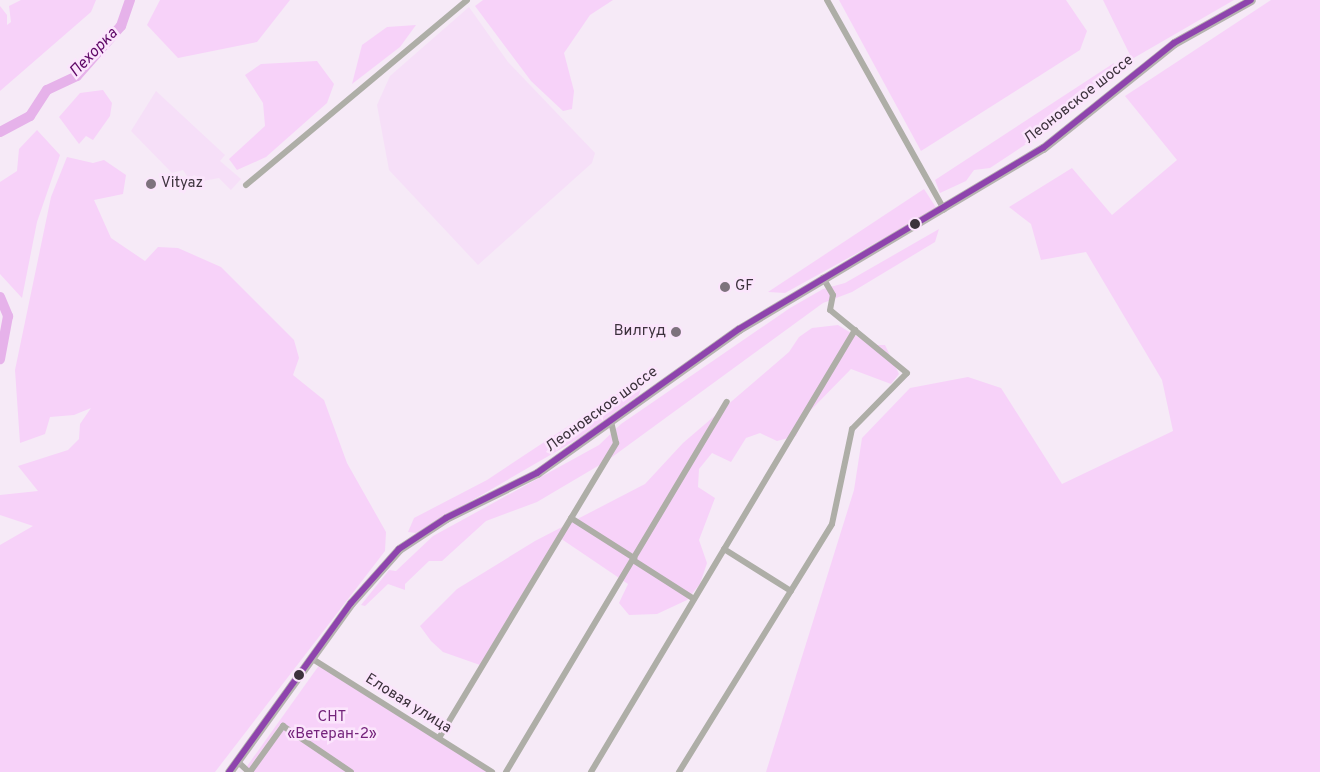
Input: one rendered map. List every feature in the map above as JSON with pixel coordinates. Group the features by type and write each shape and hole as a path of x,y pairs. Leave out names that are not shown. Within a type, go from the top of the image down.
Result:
{"main road":[{"name":"Леоновское шоссе","path":"229,772 374,574 400,549 446,518 537,472 611,422 711,347 823,278 1043,148 1174,43 1251,0"}],"street":[{"path":"246,185 467,0"},
{"path":"827,0 944,208"},
{"path":"679,772 832,524 852,429 907,373 830,310 833,295 823,278"},
{"path":"591,772 855,330"},
{"path":"506,772 727,402"},
{"path":"439,738 616,443 611,422"},
{"path":"571,518 694,599"},
{"path":"724,549 790,591"},
{"name":"Еловая улица","path":"311,658 492,772"},
{"path":"237,761 250,772 284,726 351,772"}],"shaded area":[{"path":"469,7 508,62 595,153 592,163 478,265 389,170 377,105 390,76"},
{"path":"156,91 225,155 220,161 241,179 231,190 219,178 203,181 194,175 189,179 183,170 172,173 131,131"}],"green space":[{"path":"21,0 96,0 91,12 0,91 0,6 7,15 7,25 11,22 9,6"},
{"path":"160,0 290,0 257,42 178,58 147,25"},
{"path":"483,0 613,0 590,15 564,53 574,91 572,109 563,111 531,81 475,6"},
{"path":"839,0 1066,0 1087,31 1080,50 921,151"},
{"path":"1103,0 1234,0 1132,59"},
{"path":"1271,0 1320,0 1320,772 766,772 854,490 862,438 910,388 968,377 1001,388 1062,484 1173,431 1162,380 1086,252 1041,260 1031,224 1009,207 1072,168 1112,215 1177,160 1125,96"},
{"path":"416,25 400,47 352,84 362,45 387,27"},
{"path":"317,61 334,84 327,103 266,157 237,170 229,159 265,126 263,103 245,75 261,64"},
{"path":"1114,63 1112,79 1083,98 1067,117 990,168 974,170 966,181 940,193 935,180"},
{"path":"103,90 112,103 110,116 93,140 86,136 79,144 59,117 80,93"},
{"path":"37,130 60,155 37,222 22,298 0,274 0,182 17,171 19,149"},
{"path":"67,157 93,163 104,160 126,175 123,194 94,200 111,238 145,261 158,247 178,248 221,267 294,340 299,358 293,375 324,400 347,463 386,532 385,551 215,772 0,772 0,545 33,526 0,515 0,495 38,491 18,466 68,450 79,439 80,424 91,408 74,415 50,417 45,434 20,443 15,370 51,197"},
{"path":"924,189 937,209 785,293 768,292"},
{"path":"939,229 935,242 852,292 823,303 608,460 537,502 486,521 442,561 429,561 405,584 405,590 388,584 365,606 361,605 389,570 396,571 433,536 599,445 621,424 790,308 823,289 845,283"},
{"path":"838,325 871,345 885,345 899,374 891,384 851,369 804,417 796,436 777,441 760,433 746,438 731,462 712,453 699,469 698,487 715,498 699,540 707,563 700,584 687,600 657,614 629,615 619,603 628,584 560,538 480,665 443,652 431,641 420,626 457,589 535,541 645,484 683,443 789,352 799,337 812,328"},
{"path":"644,376 639,395 583,436 416,533 408,532 414,518 487,480"},
{"name":"СНТ «Ветеран-2»","path":"320,664 492,772 249,772 245,769"}],"waterway":[{"name":"Пехорка","path":"0,132 30,116 47,90 77,76 121,26 130,0"},
{"name":"Пехорка","path":"0,297 8,316 0,359"}],"transit line":[{"path":"229,772 351,603 399,549 446,518 537,473 739,329 1043,148 1174,43 1251,0"}],"place":[{"name":"Vityaz","path":"151,184"},
{"name":"GF","path":"725,287"},
{"name":"Вилгуд","path":"676,332"}]}
